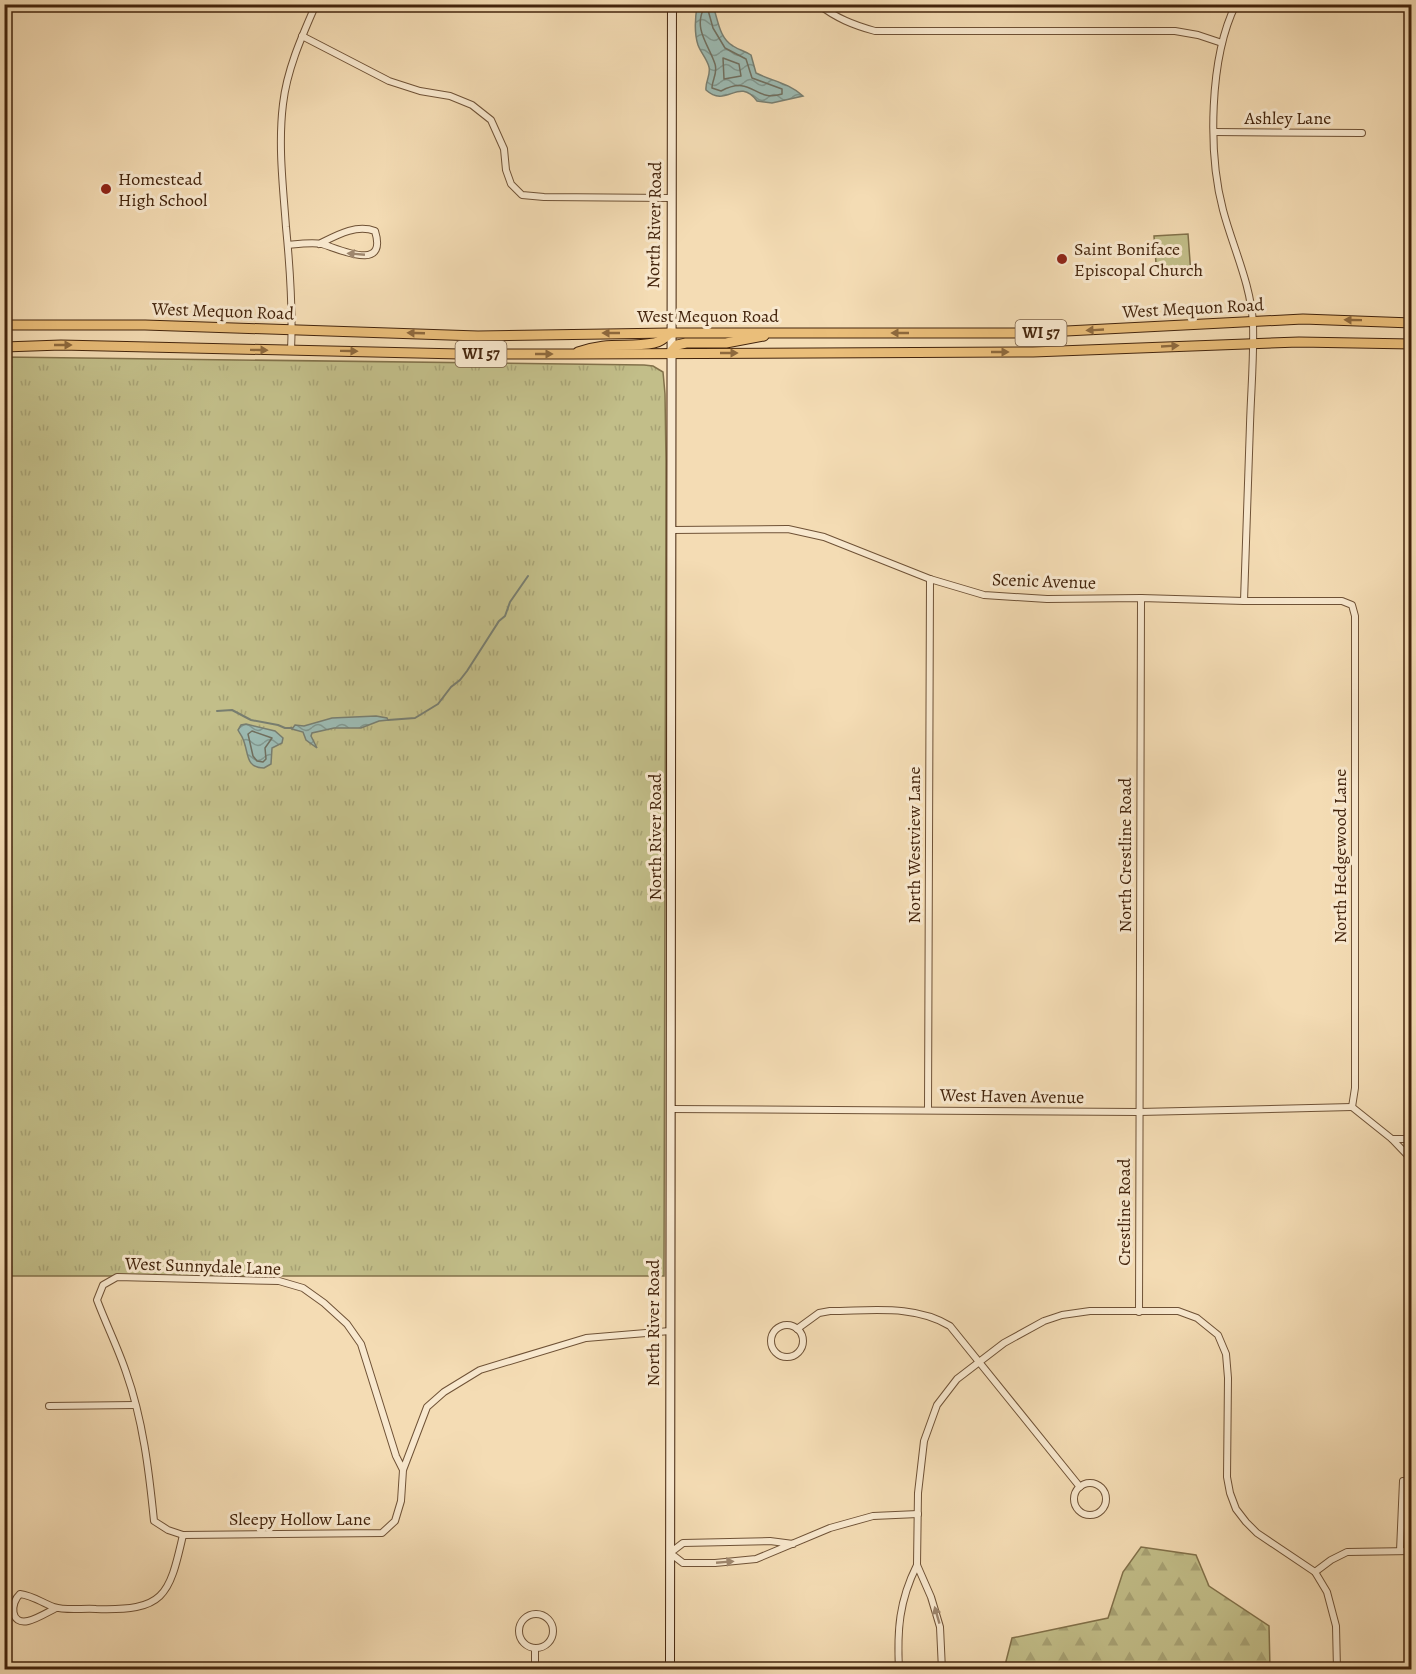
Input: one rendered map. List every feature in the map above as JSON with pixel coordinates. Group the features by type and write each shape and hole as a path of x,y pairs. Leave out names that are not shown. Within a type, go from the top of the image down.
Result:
{"main road":[{"name":"West Mequon Road","path":"4,325 145,325 478,336 670,333 1027,333 1304,319 1412,323"},
{"path":"572,354 591,347 613,344 656,343 670,333"},
{"path":"670,353 681,344 748,340 778,333"},
{"name":"West Mequon Road","path":"4,347 61,345 572,354 1033,352 1353,341 1412,344"}],"street":[{"path":"291,350 288,244 280,158 283,103 291,65 316,4"},
{"name":"North River Road","path":"670,1670 672,4"},
{"path":"818,4 850,24 875,32 1175,31 1198,35 1222,43"},
{"path":"1236,4 1222,43 1215,82 1214,132 1222,209 1243,273 1252,321 1244,601"},
{"path":"302,36 388,81 420,91 450,96 472,105 491,120 504,149 506,170 511,184 522,195 671,198"},
{"name":"Ashley Lane","path":"1214,132 1362,133"},
{"path":"288,244 320,244 357,256 369,255 376,249 378,241 375,231 366,228 339,234 320,244"},
{"name":"Scenic Avenue","path":"672,530 788,529 824,537 930,579 984,595 1047,599 1342,601 1352,606"},
{"name":"North Westview Lane","path":"928,1110 930,579"},
{"name":"North Crestline Road","path":"1139,1112 1141,598"},
{"name":"North Hedgewood Lane","path":"1352,606 1355,616 1355,1088 1352,1107"},
{"path":"1352,1107 1392,1139 1412,1160"},
{"name":"West Haven Avenue","path":"670,1108 1139,1112 1352,1107"},
{"name":"Crestline Road","path":"1139,1112 1139,1312"},
{"path":"1392,1139 1412,1139"},
{"name":"West Sunnydale Lane","path":"135,1405 126,1373 97,1300 103,1285 117,1277 279,1281 303,1288 324,1303 347,1324 361,1344 396,1456 403,1470"},
{"path":"797,1329 819,1313 913,1311 936,1317 950,1326 1080,1486"},
{"path":"898,1670 899,1620 907,1586 917,1564 918,1493 924,1441 937,1405 957,1379 979,1361 1024,1332 1044,1321 1062,1315 1090,1311 1178,1311 1197,1318 1218,1335 1226,1354 1228,1378 1227,1477 1236,1509 1257,1533 1315,1572 1332,1604 1336,1626 1337,1670"},
{"path":"787,1325 797,1329 801,1333 803,1343 799,1352 785,1357 772,1349 771,1338 777,1328 787,1325"},
{"path":"403,1470 427,1407 444,1392 480,1370 585,1338 670,1331"},
{"path":"49,1406 135,1405 147,1454 154,1521 168,1530 183,1535 175,1571 165,1592 141,1606 56,1608 28,1621 20,1620 12,1610 14,1600 20,1594 32,1596 56,1608"},
{"name":"Sleepy Hollow Lane","path":"183,1535 382,1533 395,1521 401,1501 403,1470"},
{"path":"1400,1551 1403,1480"},
{"path":"1090,1483 1103,1489 1106,1498 1100,1512 1084,1514 1076,1506 1075,1496 1080,1486 1090,1483"},
{"path":"793,1544 770,1540 683,1543 670,1552 683,1563 756,1559 793,1544 830,1528 873,1516 918,1514"},
{"path":"1315,1572 1347,1552 1412,1551"},
{"path":"917,1564 937,1613 943,1658 942,1670"},
{"path":"537,1614 543,1616 551,1624 552,1635 546,1645 535,1648 525,1644 519,1630 523,1620 537,1614"},
{"path":"535,1648 535,1670"}],"green space":[{"path":"1188,234 1191,275 1157,277 1154,236"},
{"path":"4,357 644,365 653,366 663,372 666,461 664,1276 5,1276"},
{"path":"1141,1547 1196,1555 1209,1586 1269,1626 1270,1669 1004,1669 1012,1638 1108,1618 1123,1572"}],"water":[{"path":"699,5 713,6 728,43 751,55 756,73 786,85 803,96 772,103 757,101 744,91 720,96 713,95 706,90 709,67 698,45 695,31 696,11"},
{"path":"376,716 388,720 361,728 334,728 312,733 311,736 317,748 306,740 303,732 292,729 295,725 304,726 332,718"},
{"path":"246,724 275,731 283,738 282,743 272,748 271,764 264,768 254,765 249,759 238,730 241,725"}],"waterway":[{"path":"388,720 415,718 438,704 467,671 499,621 505,616 510,602 528,576"},
{"path":"217,711 232,710 251,720 292,728"}],"place":[{"name":"Homestead High School","path":"106,189"},
{"name":"Saint Boniface Episcopal Church","path":"1062,259"}]}
